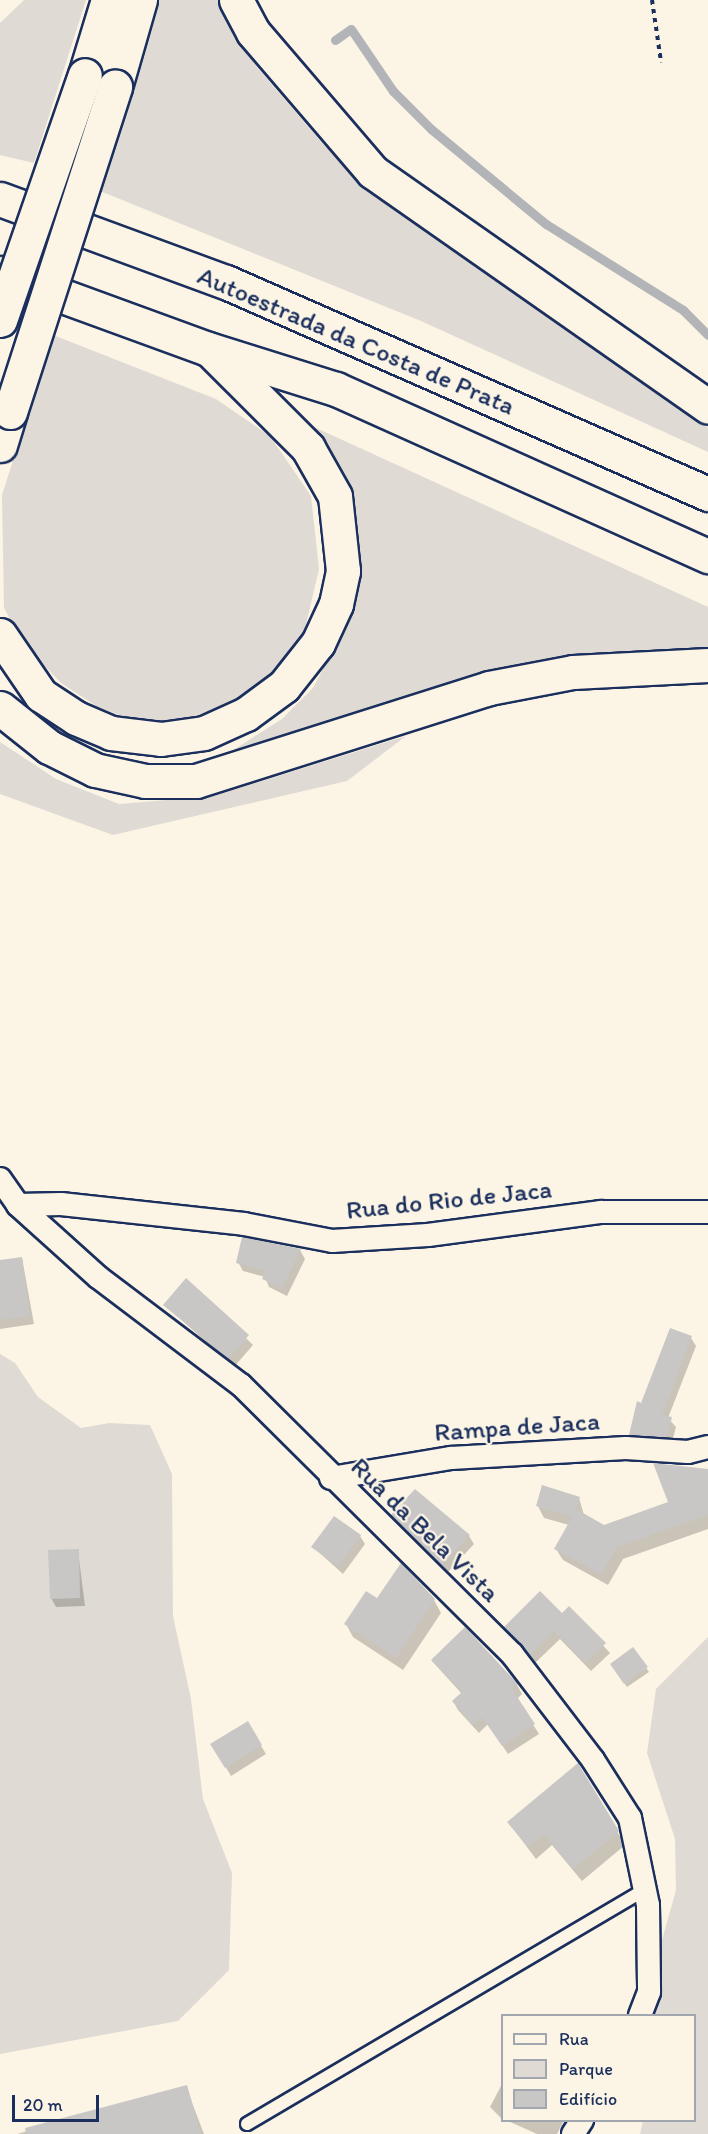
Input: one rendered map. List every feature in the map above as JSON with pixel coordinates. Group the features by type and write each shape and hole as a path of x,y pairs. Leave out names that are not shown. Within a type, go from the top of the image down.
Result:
{"highway":[{"path":"0,320 85,75 108,0"},
{"path":"0,445 115,87 140,0"},
{"path":"236,0 253,32 373,172 708,407"},
{"name":"Autoestrada da Costa de Prata","path":"0,199 226,282 708,494"},
{"name":"Autoestrada da Costa de Prata","path":"0,273 208,349 336,389 708,556"},
{"path":"0,636 41,695 76,718 111,733 161,739 204,733 246,714 284,686 318,643 336,604 343,571 335,496 308,447 208,349"},
{"path":"0,708 49,747 94,770 145,781 196,782 489,688 573,672 708,665"}],"street":[{"name":"Rua da Bela Vista","path":"0,1179 18,1204 98,1277 241,1385 331,1478 512,1654 593,1760 630,1818 645,1890 649,1992 640,2014"},
{"name":"Rua do Rio de Jaca","path":"18,1204 61,1204 243,1224 332,1241 428,1235 601,1212 708,1212"},
{"name":"Rampa de Jaca","path":"331,1478 451,1458 626,1448 688,1452 708,1447"}],"lane":[{"path":"247,2124 645,1890"}],"path":[{"path":"652,0 661,62"}],"green space":[{"path":"24,0 86,0 34,163 0,155 0,23"},
{"path":"153,0 222,0 256,66 322,143 393,207 708,428 708,452 421,321 100,191"},
{"path":"53,335 216,399 270,436 311,496 319,569 304,633 280,668 237,703 187,718 139,723 96,706 61,683 23,643 4,608 2,495"},
{"path":"314,427 708,607 708,649 566,661 233,750 282,719 313,688 351,616 358,572 353,505"},
{"path":"406,736 347,781 113,835 0,794 0,742 56,779 119,804 214,796"},
{"path":"0,1354 15,1363 38,1397 81,1428 109,1423 150,1425 172,1474 173,1616 191,1699 203,1799 232,1873 229,1970 178,2021 0,2054"},
{"path":"708,1637 708,2134 640,2134 643,2122 696,2122 696,2014 641,2014 676,1890 675,1839 647,1753 656,1689"}],"building":[{"path":"242,1237 301,1249 282,1288 262,1279 266,1271 236,1263"},
{"path":"22,1257 30,1316 0,1320 0,1260"},
{"path":"186,1278 249,1335 229,1359 163,1305"},
{"path":"670,1328 692,1336 662,1415 672,1417 667,1437 629,1435 637,1401 641,1403"},
{"path":"653,1463 708,1469 708,1515 617,1547 601,1574 554,1549 572,1517 536,1506 542,1485 580,1497 576,1509 604,1525 668,1502"},
{"path":"415,1489 470,1535 442,1565 391,1515"},
{"path":"334,1516 361,1535 338,1566 311,1547"},
{"path":"79,1549 80,1598 50,1599 48,1550"},
{"path":"401,1563 435,1599 396,1658 344,1624 366,1591 377,1598"},
{"path":"540,1591 562,1613 569,1606 606,1643 586,1663 554,1631 530,1655 504,1627"},
{"path":"465,1627 518,1684 512,1689 535,1724 502,1746 482,1717 473,1725 452,1701 462,1692 431,1660"},
{"path":"633,1647 648,1667 624,1684 610,1664"},
{"path":"248,1721 262,1745 225,1768 210,1744"},
{"path":"578,1763 619,1831 573,1869 544,1834 528,1847 507,1822"},
{"path":"187,2085 201,2134 26,2134 25,2128"}],"waterway":[{"path":"335,40 351,29 393,91 431,129 546,224 683,310 708,335"}]}
